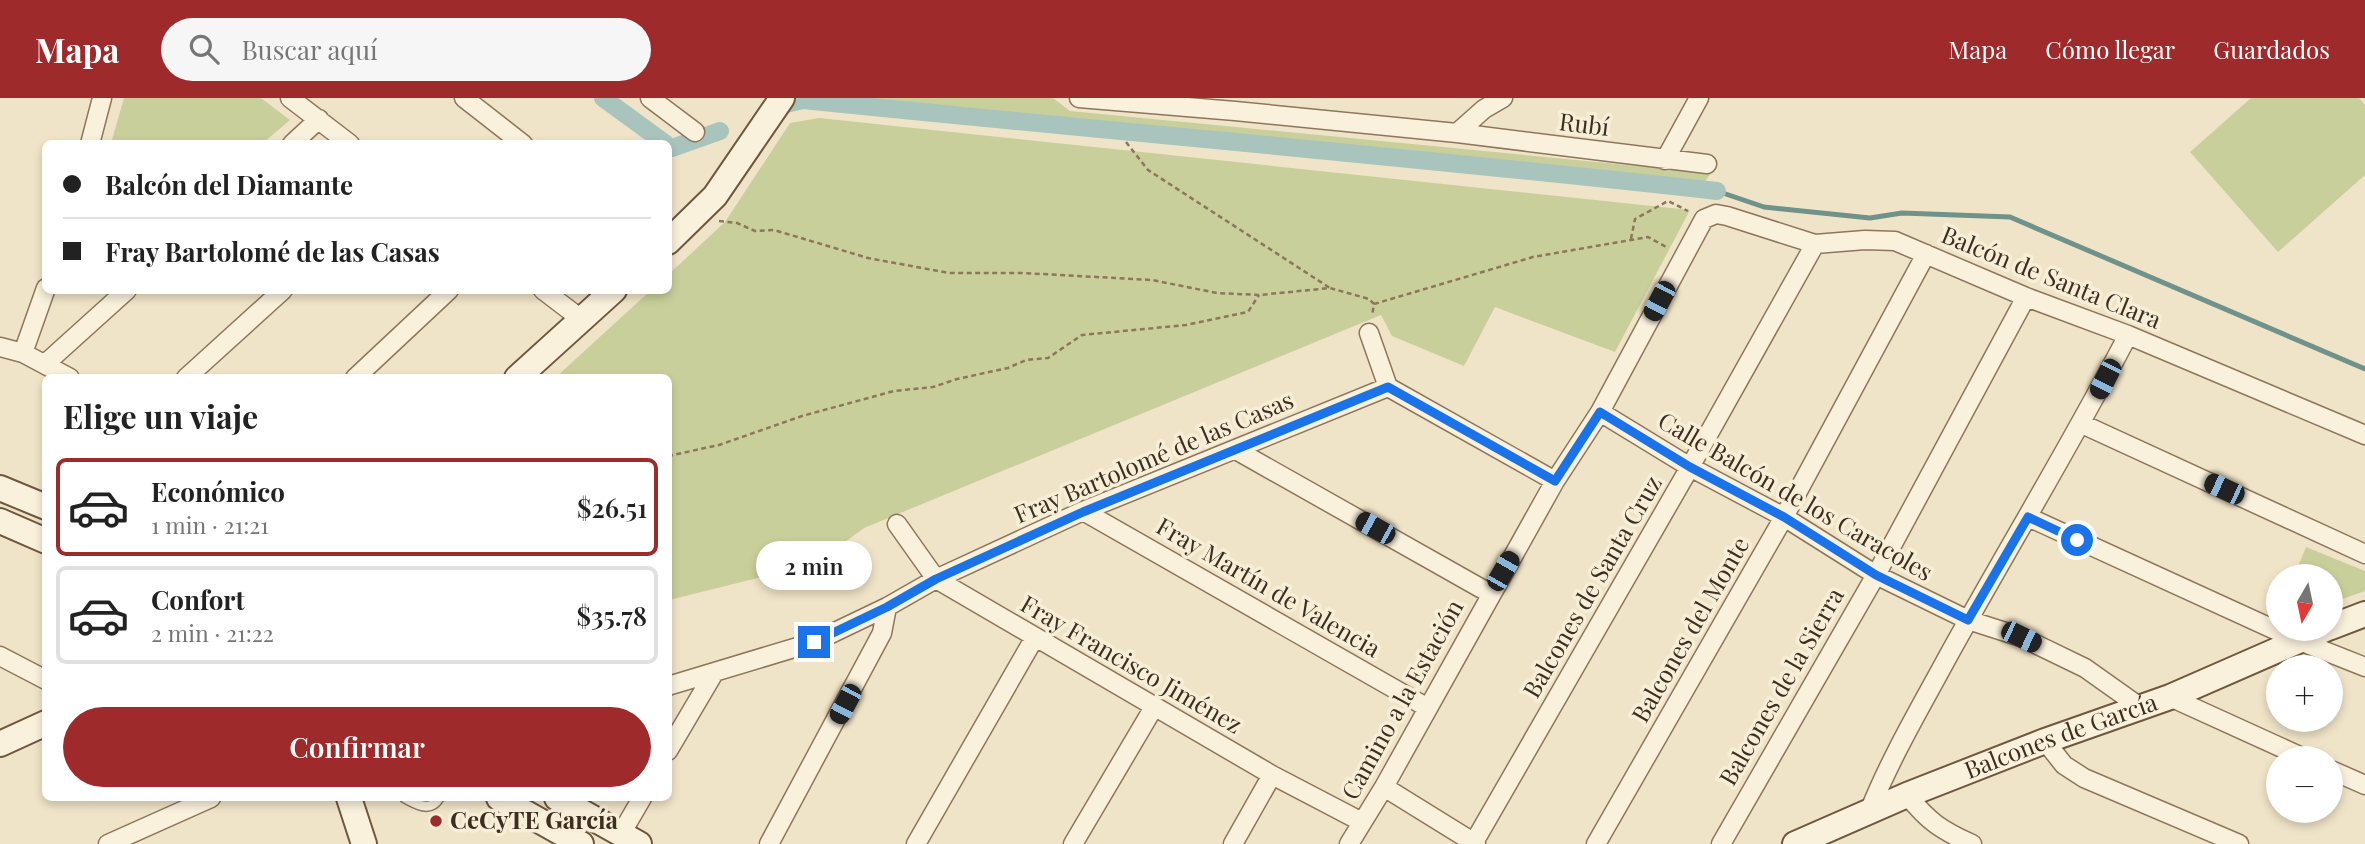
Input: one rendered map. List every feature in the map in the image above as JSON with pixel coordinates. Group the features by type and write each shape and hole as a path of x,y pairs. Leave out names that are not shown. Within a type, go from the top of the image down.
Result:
{"street":[{"path":"91,140 102,98"},
{"path":"290,98 345,140"},
{"path":"464,98 518,140"},
{"path":"650,98 695,132"},
{"path":"672,238 715,196 782,98"},
{"name":"Rubí","path":"1079,98 1457,133 1707,164"},
{"path":"1235,111 1250,98"},
{"path":"1457,133 1484,109 1503,98"},
{"path":"1665,160 1699,98"},
{"path":"296,140 319,120"},
{"name":"Balcón de Santa Clara","path":"1706,218 1727,216 1815,244 1865,240 1895,241 2365,435"},
{"name":"Camino a la Estación","path":"1349,844 1384,787 1555,481 1600,412 1706,218"},
{"name":"Balcones de Santa Cruz","path":"1474,844 1815,244"},
{"name":"Balcones del Monte","path":"1596,844 1784,517 1926,254"},
{"path":"23,353 44,294"},
{"path":"45,363 123,294"},
{"path":"190,374 279,294"},
{"path":"359,374 445,294"},
{"path":"548,294 581,319"},
{"path":"521,374 609,294"},
{"name":"Balcones de la Sierra","path":"1721,844 1876,575 2026,297"},
{"path":"1369,333 1388,387 1555,481"},
{"path":"1869,812 1886,769 1968,620 2082,424 2128,335"},
{"path":"0,346 23,353 63,374"},
{"name":"Fray Bartolomé de las Casas","path":"672,684 814,642 887,607 936,579 1083,512 1388,387"},
{"name":"Calle Balcón de los Caracoles","path":"1600,412 1690,467 1784,517 1876,575 1968,620 2021,637 2085,668 2140,707"},
{"path":"2082,424 2365,554"},
{"path":"1236,450 1490,594"},
{"path":"0,488 42,505"},
{"name":"Fray Martín de Valencia","path":"1083,512 1428,708"},
{"path":"2028,517 2266,626"},
{"path":"0,521 42,539"},
{"name":"Fray Francisco Jiménez","path":"897,524 936,579 1272,775 1362,822"},
{"path":"769,844 882,633 887,607"},
{"name":"Balcones de García","path":"2343,623 2365,614"},
{"path":"916,844 1035,637"},
{"name":"Balcones de García","path":"1795,844 1907,795 2045,741 2170,698 2295,641"},
{"path":"2300,641 2365,667"},
{"path":"1,657 42,678"},
{"path":"672,744 714,673"},
{"path":"2170,698 2277,746"},
{"path":"1073,844 1154,706"},
{"path":"0,744 42,725"},
{"path":"2045,741 2064,765 2084,778 2239,844"},
{"path":"1233,844 1272,775"},
{"path":"2343,775 2365,785"},
{"path":"1384,787 1474,844"},
{"path":"1907,795 1926,818 1946,832 1972,844"},
{"path":"108,844 204,801"},
{"path":"350,801 363,844"},
{"path":"504,801 581,844"},
{"path":"562,801 630,839 641,801"}],"lane":[{"path":"411,801 429,807 437,801"}],"path":[{"path":"1126,142 1148,170 1256,242 1330,288 1368,299 1374,304"},
{"path":"1631,240 1635,219 1668,201 1706,218"},
{"path":"694,218 737,223 755,231 774,230 868,258 949,273 1023,273 1152,280 1217,293 1259,295 1330,288"},
{"path":"1374,304 1532,257 1648,237 1683,256"},
{"path":"672,455 719,445 802,416 894,391 933,387 1008,368 1026,360 1048,358 1082,335 1186,325 1248,312 1259,295"},
{"path":"1369,333 1374,304"}],"green space":[{"path":"124,98 261,98 290,120 267,140 112,140"},
{"path":"870,98 1053,98 1070,111 1711,173 1704,183"},
{"path":"2251,98 2359,98 2365,105 2365,175 2278,252 2190,152"},
{"path":"819,118 1690,210 1615,352 1495,307 1464,366 1392,336 1381,315 864,528 815,564 672,599 672,374 559,374 647,294 672,294 672,271 725,222 790,123"},
{"path":"2306,547 2365,571 2365,591 2343,599 2343,564 2299,564"}],"waterway":[{"path":"603,98 661,140"},
{"path":"786,104 803,100 1717,191"},
{"path":"672,148 720,131"},
{"path":"1717,191 1764,207 1870,218 1902,213 2010,217 2365,369"}],"place":[{"name":"CeCyTE García","path":"436,821"}],"route":[{"path":"814,642 887,607 936,579 1083,512 1388,387 1555,481 1600,412 1690,467 1784,517 1876,575 1968,620 2028,517 2077,540"}]}
